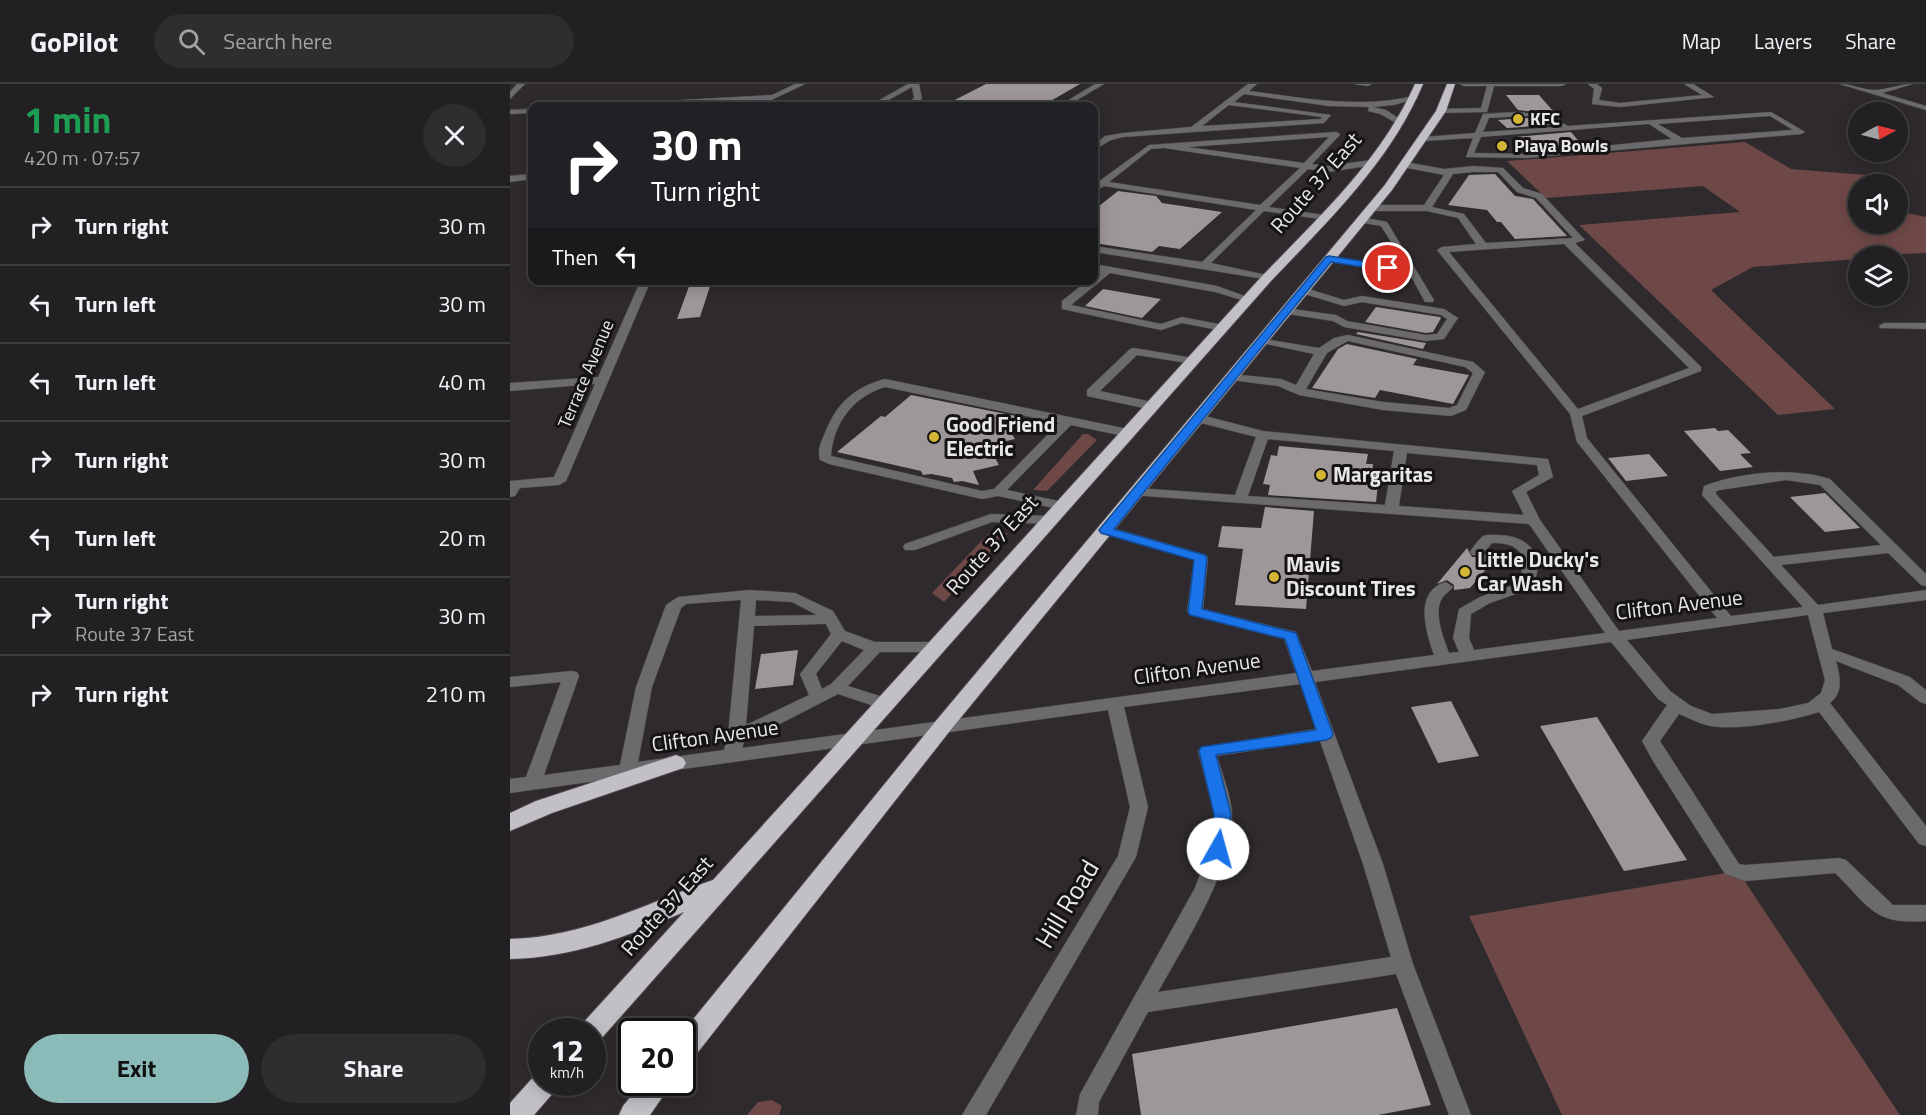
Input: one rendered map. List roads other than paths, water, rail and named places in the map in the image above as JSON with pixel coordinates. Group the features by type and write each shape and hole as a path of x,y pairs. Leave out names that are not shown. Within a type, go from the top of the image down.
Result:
{"highway":[{"path":"696,1035 942,727 1366,214 1423,139 1439,127 1441,111 1451,84"},
{"name":"Route 37 East","path":"603,1018 1248,299 1324,218 1371,163 1400,123 1416,91"},
{"path":"510,824 544,807 676,763"},
{"path":"510,949 554,947 592,937 721,886"},
{"path":"517,1115 534,1096"},
{"path":"633,1115 648,1096"}],"street":[{"path":"510,97 521,84"},
{"path":"763,102 801,84"},
{"path":"880,102 914,84 918,99 914,102"},
{"path":"1070,102 1100,84"},
{"path":"1193,129 1252,84"},
{"path":"1358,84 1368,84"},
{"path":"1464,84 1491,86 1562,84"},
{"path":"1592,84 1598,88 1595,102 1620,105 1710,97 1688,84"},
{"path":"1844,84 1926,108"},
{"path":"1873,92 1909,84"},
{"path":"1441,111 1484,110 1491,86"},
{"path":"1243,92 1360,105 1386,105 1416,91"},
{"path":"681,102 772,97"},
{"path":"1098,145 1108,138 1123,135 1324,121 1327,114 1227,103"},
{"path":"1360,105 1383,112 1400,123"},
{"path":"510,112 528,111"},
{"path":"1423,139 1476,135 1566,128 1771,114 1801,132 1498,157 1469,155 1476,135 1486,116 1537,115 1552,118 1566,128"},
{"path":"1650,122 1680,141"},
{"path":"1439,127 1476,135"},
{"path":"1098,186 1149,147 1336,134 1262,210 1204,265"},
{"path":"1164,146 1328,169 1371,163"},
{"path":"1404,165 1450,171 1500,170 1520,190 1539,196 1580,240 1442,250 1576,414 1581,439 1728,622"},
{"path":"1427,208 1450,171"},
{"path":"510,179 528,177"},
{"path":"1098,186 1324,218"},
{"path":"1366,214 1427,208 1461,216 1483,246"},
{"path":"1366,214 1384,224 1429,300"},
{"path":"1567,241 1697,369 1576,414"},
{"path":"1388,268 1400,248"},
{"path":"1098,250 1204,265 1267,278"},
{"path":"1329,259 1412,271"},
{"path":"1098,268 1217,289 1248,299"},
{"path":"1098,277 1107,270"},
{"name":"Terrace Avenue","path":"510,493 514,484 559,482 644,285"},
{"path":"1088,285 1066,303 1066,307 1161,327 1171,326 1182,320 1222,328"},
{"path":"1285,311 1336,318 1344,324 1426,338 1440,337 1453,318 1444,312 1362,299 1344,303 1302,290"},
{"path":"1336,318 1344,303"},
{"path":"1884,326 1926,326"},
{"path":"1231,377 1281,383 1299,391 1383,406 1451,412 1462,407 1479,372 1469,364 1348,338 1335,340 1320,352 1299,391"},
{"path":"1261,340 1320,352"},
{"path":"1153,406 1092,393 1134,351 1193,361"},
{"path":"510,387 603,380"},
{"path":"1063,506 998,492 982,495 829,460 825,457 824,448 845,405 878,384 885,383 1128,433"},
{"path":"1197,418 1263,435 1543,462 1546,477 1519,491 1533,520 1615,636 1664,694 1685,710 1711,720 1780,715 1813,708 1828,696 1833,680 1814,610 1709,495 1709,489 1797,475 1813,477 1825,482 1926,582"},
{"path":"998,492 1068,421"},
{"path":"1240,500 1263,435"},
{"path":"1391,511 1401,448"},
{"path":"1137,492 1533,520"},
{"path":"910,548 991,518 1050,520"},
{"path":"1106,530 1201,558 1195,612 1291,636 1373,864 1403,964 1460,1115"},
{"path":"1469,656 1461,638 1464,612 1485,600 1526,586 1532,571 1529,552 1522,543 1503,538 1488,540 1477,552"},
{"path":"1771,562 1891,548"},
{"path":"1444,659 1437,643 1432,616 1435,598 1446,587"},
{"path":"627,771 644,687 674,605 683,600 749,595 795,598 828,614 839,634 874,648"},
{"path":"731,756 736,735 749,595"},
{"name":"Clifton Avenue","path":"510,786 1926,595"},
{"path":"747,621 830,619"},
{"path":"818,698 808,674 839,634"},
{"path":"736,735 764,725 837,688 874,648 880,646 936,647"},
{"path":"1826,652 1904,681 1926,698"},
{"path":"510,682 572,676 532,784"},
{"path":"837,688 886,704"},
{"path":"1820,702 1926,838"},
{"name":"Hill Road","path":"973,1115 1127,856 1139,807 1115,703"},
{"path":"1677,704 1651,741 1732,869 1745,873 1839,865 1887,912 1901,915 1926,913"},
{"path":"1088,1115 1088,1101 1204,889 1218,849 1223,814 1207,751 1326,734"},
{"path":"1141,1004 1403,964"}],"place":[{"name":"KFC","path":"1518,119"},
{"name":"Playa Bowls","path":"1502,146"},
{"name":"Good Friend Electric","path":"934,437"},
{"name":"Margaritas","path":"1321,475"},
{"name":"Little Ducky's Car Wash","path":"1465,572"},
{"name":"Mavis Discount Tires","path":"1274,577"}]}
